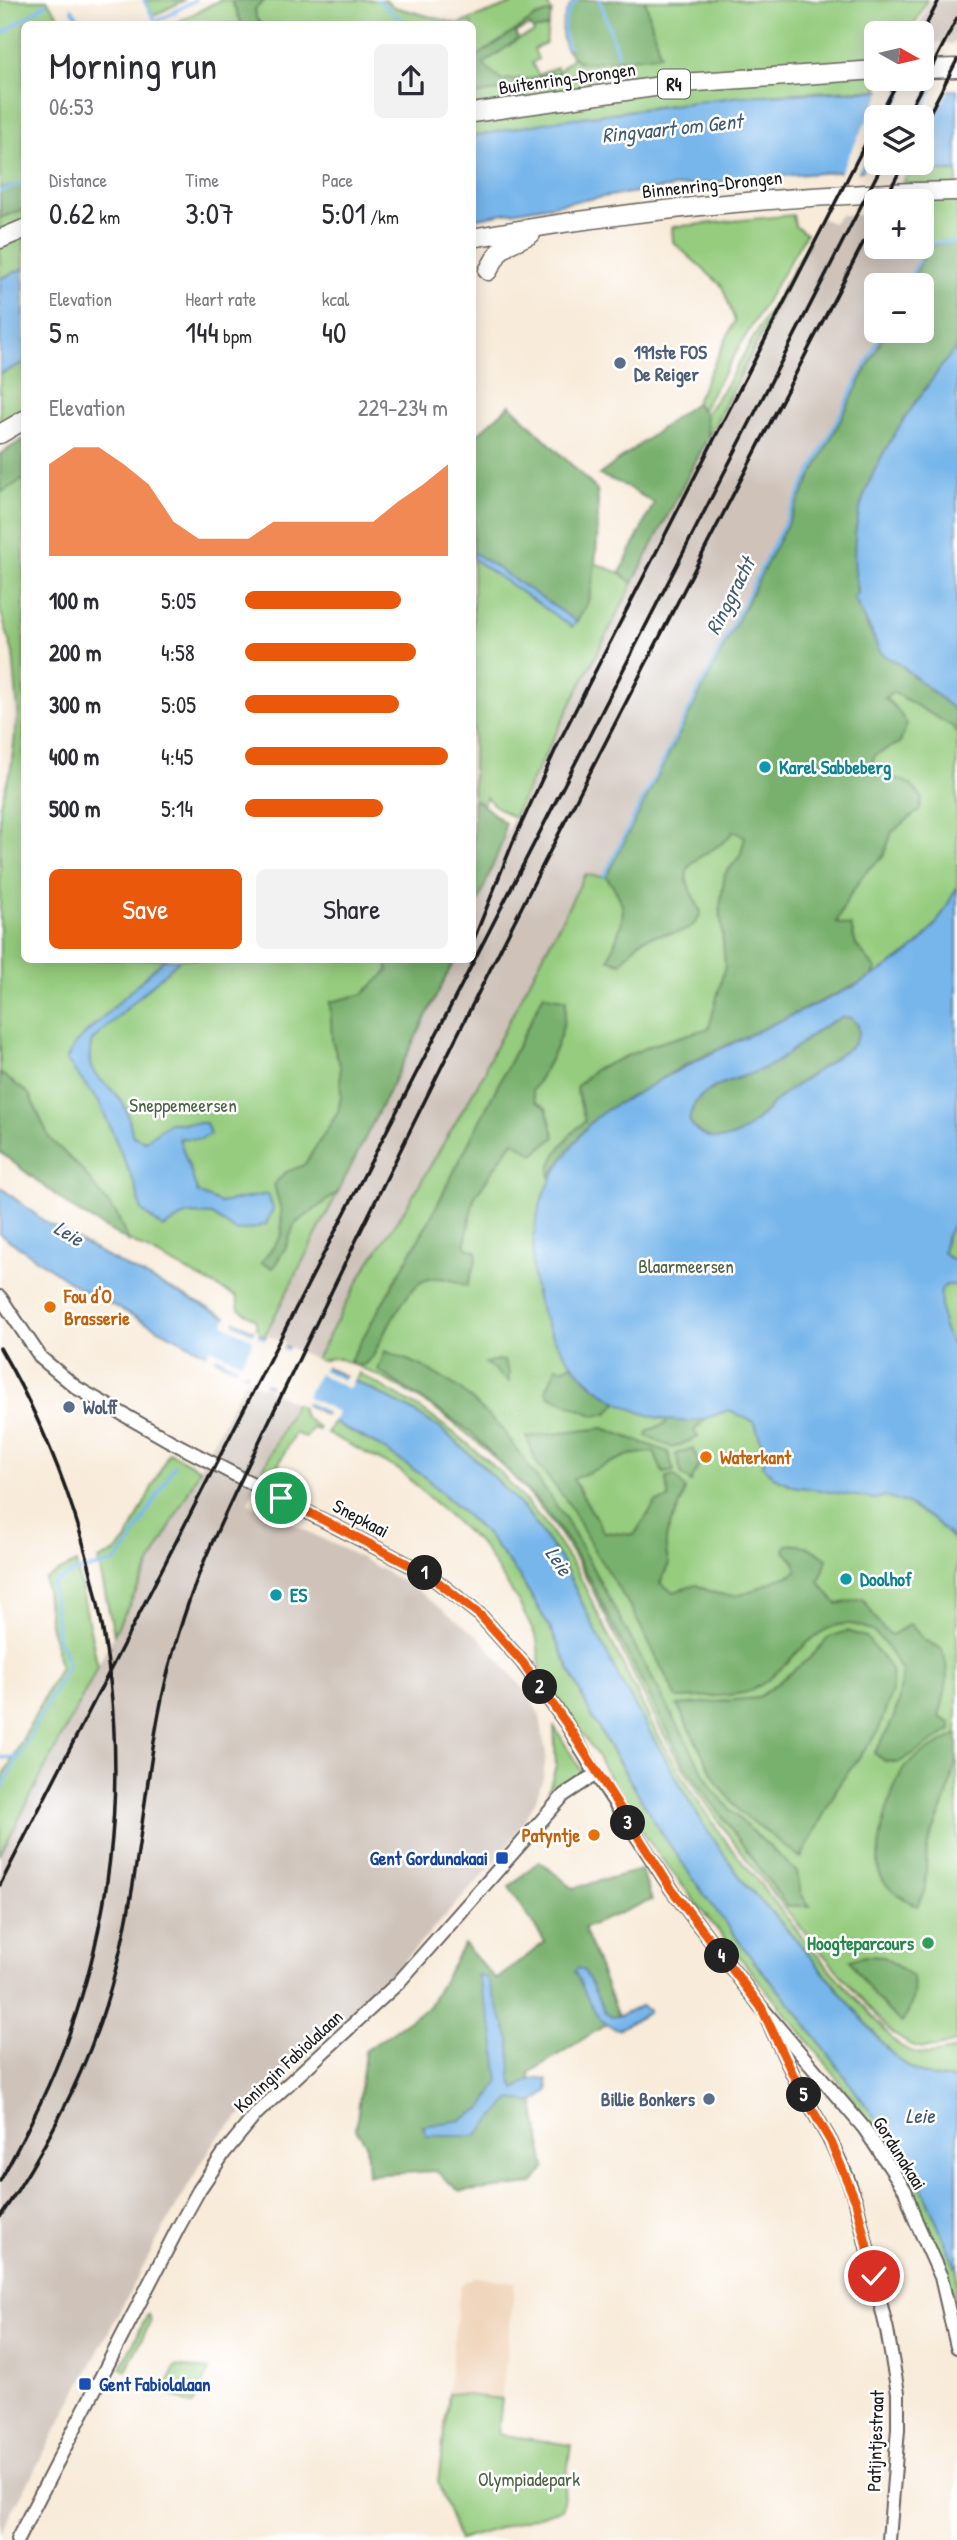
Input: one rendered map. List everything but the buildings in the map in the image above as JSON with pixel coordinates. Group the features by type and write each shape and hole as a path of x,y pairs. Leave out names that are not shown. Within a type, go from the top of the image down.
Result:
{"highway":[{"path":"934,69 957,68"},
{"name":"Buitenring-Drongen","path":"476,112 682,82 864,71"},
{"name":"Binnenring-Drongen","path":"476,236 701,204 807,195 957,191"},
{"path":"488,271 507,245 528,237 541,225"},
{"path":"0,239 21,230"},
{"path":"0,434 21,422"}],"street":[{"name":"Snepkaai","path":"0,1297 41,1359 77,1388 170,1441 429,1575 480,1615 523,1663 566,1723 596,1774"},
{"name":"Gordunakaai","path":"596,1774 672,1890 761,2007 864,2128 905,2190 941,2277 957,2347"},
{"name":"Koningin Fabiolalaan","path":"17,2540 178,2228 224,2153 257,2113 398,1983 564,1795 596,1774"},
{"name":"Gordunakaai","path":"761,2007 798,2085 831,2142"},
{"name":"Patijntjestraat","path":"831,2142 856,2202 894,2365 898,2393 898,2429 889,2540"}],"shaded area":[{"path":"930,0 957,0 957,40 952,44 934,42 934,21 921,21"},
{"path":"841,215 864,215 864,259 920,259 913,273 864,273 864,343 877,343 603,878 585,875 487,1065 487,1070 407,1206 365,1269 315,1361 278,1344 264,1337 453,963 476,963 476,908 513,817 821,218 832,223"},
{"path":"247,1376 295,1403 248,1502 413,1587 480,1638 528,1694 540,1716 546,1754 543,1778 535,1802 505,1851 378,1989 221,2134 165,2226 0,2535 0,1855"},
{"path":"475,2277 515,2282 491,2490 438,2483 437,2479 460,2289 463,2283"}],"green space":[{"path":"0,0 47,0 62,21 21,21 21,184 0,189"},
{"path":"144,0 185,0 153,16"},
{"path":"220,0 231,0 241,21 180,21"},
{"path":"231,0 265,0 255,9 258,21 241,21"},
{"path":"265,0 385,0 394,7 447,21 258,21 255,8"},
{"path":"522,0 545,0 552,12 536,17 476,57 476,21 466,21"},
{"path":"575,0 645,0 660,55 584,63 575,58 568,51 562,34 565,16"},
{"path":"645,0 927,0 916,21 864,21 864,90 775,94 674,104 476,135 476,94 564,79 551,73 530,79 501,80 482,63 518,39 534,33 533,30 548,27 546,43 534,49 538,59 532,63 538,75 557,67 558,72 573,57 579,62 660,54"},
{"path":"552,12 548,27 533,30 530,26 516,32 518,39 483,64 501,80 530,79 557,73 564,79 476,94 476,57 536,17"},
{"name":"Blaarmeersen","path":"934,171 957,171 957,2042 927,2048 903,2041 886,2027 803,1930 725,1830 678,1760 580,1567 559,1533 534,1501 478,1443 446,1417 412,1395 377,1375 340,1359 315,1361 365,1269 407,1206 486,1070 486,1065 585,875 606,877 880,343 934,343 934,273 915,273 923,259 934,259 934,189 899,189 907,175 934,175"},
{"path":"21,184 21,210 0,218 0,189"},
{"path":"21,210 21,269 0,279 0,218"},
{"path":"793,215 795,226 806,234 702,410 695,403 735,321 722,286 673,242 672,227"},
{"path":"810,240 708,437 705,414 726,385"},
{"path":"957,242 956,349 895,434 873,480 858,529 856,586 864,621 878,647 957,712 957,732 953,727 893,692 885,698 907,724 900,743 876,754 872,762 876,770 910,784 922,797 920,810 892,832 884,855 865,873 848,898 836,923 851,926 856,945 876,969 871,978 685,1065 597,1117 550,1177 556,1154 585,1121 576,1087 594,1070 652,1045 709,1028 725,966 720,906 725,874 740,856 745,837 733,831 722,844 691,865 687,872 687,881 701,912 691,927 677,933 644,939 621,963 609,959 621,925 622,908 615,889 606,877 880,343 934,343 934,273 915,273 923,259 934,259 934,245"},
{"path":"21,364 21,410 0,423 0,374"},
{"path":"695,403 705,414 708,437 633,583 620,573 654,503 620,483 599,475"},
{"path":"510,405 597,490 594,563 620,573 633,583 513,817 486,797 476,825 476,436"},
{"path":"510,405 597,490 598,531 593,580 587,604 576,622 476,554 476,435"},
{"path":"21,441 21,481 0,493 0,454"},
{"name":"Sneppemeersen","path":"21,466 21,963 415,963 294,1224 338,1192 264,1337 258,1334 255,1319 239,1309 237,1297 75,1210 0,1152 0,805 11,768 18,711 13,653 0,609 0,478"},
{"path":"476,801 505,823 503,840 476,908"},
{"path":"387,963 453,963 338,1192 294,1225 287,1245 273,1268 261,1263 282,1235 281,1211 274,1184 286,1172 304,1165 338,1112 341,1096 340,1065 332,1041 330,1002 363,994 388,971"},
{"path":"544,994 566,1000 560,1037 551,1059 532,1091 535,1101 546,1108 555,1137 534,1154 513,1141 474,1198 465,1244 467,1248 477,1251 467,1286 438,1278 420,1283 400,1307 373,1356 365,1364 356,1366 350,1360 429,1221"},
{"path":"844,1017 852,1018 858,1025 859,1033 854,1044 779,1098 742,1132 734,1137 713,1138 702,1134 689,1120 698,1100 710,1091 767,1067 825,1025"},
{"path":"0,1073 29,1094 50,1139 81,1169 117,1215 128,1241 75,1210 0,1152"},
{"path":"385,1351 420,1365 459,1388 501,1428 566,1519 713,1790 736,1816 797,1872 801,1894 810,1906 787,1906 684,1764 591,1582 570,1545 543,1507 471,1432 378,1370"},
{"path":"504,1361 509,1382 485,1363"},
{"path":"572,1364 591,1384 617,1402 608,1413 595,1416 549,1396 546,1391 556,1367 564,1368"},
{"path":"359,1373 421,1409 461,1438 499,1471 545,1523 577,1571 653,1726 721,1835 816,1954 896,2043 919,2053 933,2054 957,2049 957,2080 920,2073 889,2051 795,1938 745,1884 704,1826 619,1679 561,1560 527,1512 483,1466 441,1429 408,1408 355,1381"},
{"path":"295,1403 301,1405 304,1416 319,1427 318,1430 312,1428 306,1438 295,1433 276,1469 287,1476 284,1478 268,1473 259,1477"},
{"path":"667,1418 692,1421 706,1418 694,1431 698,1437 673,1448 647,1436 648,1431 666,1423"},
{"path":"333,1422 379,1446 425,1477 486,1534 520,1577 550,1628 591,1715 618,1762 757,1965 796,2010 917,2175 957,2270 957,2306 932,2235 904,2178 873,2127 821,2057 654,1849 598,1757 541,1673 537,1639 518,1601 482,1546 399,1470 327,1433"},
{"path":"603,1428 668,1452 674,1471 663,1473 654,1452 629,1455 573,1479 604,1532 634,1535 656,1502 669,1499 666,1478 675,1476 685,1489 668,1532 666,1551 669,1564 660,1583 673,1592 696,1585 718,1594 743,1594 789,1576 797,1570 794,1560 784,1551 786,1545 812,1549 827,1559 819,1582 837,1604 863,1599 883,1629 892,1635 910,1624 924,1640 942,1649 946,1683 939,1717 950,1723 951,1730 898,1763 885,1761 874,1753 895,1714 902,1671 877,1635 854,1624 837,1625 821,1633 763,1684 747,1692 677,1698 631,1608 595,1552 569,1504 536,1462 527,1437"},
{"path":"693,1448 699,1465 691,1482 682,1475 676,1454"},
{"path":"169,1452 200,1469 114,1634 98,1560 114,1553 126,1541"},
{"path":"76,1563 98,1667 0,1855 0,1783 60,1667 49,1619 45,1579"},
{"path":"846,1631 866,1637 891,1669 892,1691 878,1732 840,1783 801,1858 740,1812 718,1784 677,1705 758,1698 811,1657 829,1637"},
{"path":"554,1726 582,1772 559,1787 544,1806 556,1766"},
{"path":"957,1734 957,1756 947,1797 927,1848 925,1890 917,1906 891,1890 880,1875 878,1865 881,1836 895,1786 906,1766 924,1752"},
{"path":"539,1861 573,1888 641,1870 652,1900 584,1928 618,2017 529,2073 545,2168 533,2184 460,2192 436,2171 368,2175 366,2144 356,2129 365,2051 428,2007 464,1944 496,1980 545,1942 509,1887"},
{"path":"865,1956 884,1957 913,1977 912,2001 902,2023 873,1994 850,1960"},
{"path":"148,2314 151,2321 126,2370 121,2368"},
{"path":"176,2366 209,2370 193,2405 163,2391"},
{"name":"Olympiadepark","path":"449,2393 502,2399 498,2434 571,2445 562,2509 459,2540 438,2483"}],"water":[{"name":"Ringvaart om Gent","path":"957,90 957,171 934,171 934,105 864,105 864,171 715,182 569,202 476,218 476,135 560,120 741,96"},
{"path":"21,269 21,364 0,374 0,279"},
{"path":"957,348 957,712 896,661 882,654 877,647 854,597 858,592 854,560 860,508 876,468 910,411"},
{"path":"476,554 573,619 576,622 572,627 476,561"},
{"path":"957,887 957,1216 946,1238 943,1252 949,1258 957,1260 957,1285 946,1285 941,1290 941,1314 948,1337 957,1350 957,1543 936,1522 906,1503 885,1496 875,1499 793,1486 773,1477 763,1465 765,1454 755,1423 729,1410 698,1420 672,1420 627,1407 608,1396 580,1373 557,1343 540,1309 535,1291 533,1255 536,1222 551,1179 570,1149 597,1117 699,1060 842,992 887,967 928,934","holes":["844,1017 852,1018 858,1025 859,1033 854,1044 784,1094 744,1131 724,1139 713,1138 701,1134 691,1124 689,1120 694,1104 710,1090 767,1067 817,1031"]},
{"path":"160,963 176,963 92,1041 90,1064 93,1072 124,1105 133,1136 145,1141 169,1123 206,1123 210,1134 201,1139 179,1138 198,1193 220,1203 268,1194 273,1209 266,1224 236,1231 212,1215 188,1214 163,1228 142,1211 135,1185 100,1104 66,1060 76,1043"},
{"name":"Leie","path":"0,1187 44,1221 113,1260 408,1408 441,1429 483,1466 527,1512 561,1560 620,1680 704,1826 745,1884 795,1938 889,2051 920,2073 957,2080 957,2270 916,2174 796,2010 757,1965 703,1893 659,1829 591,1715 550,1628 520,1577 486,1534 425,1477 379,1446 337,1424 326,1415 79,1288 0,1234"},
{"path":"577,1968 584,1970 605,2012 611,2017 641,2006 648,2010 648,2013 619,2029 611,2027 592,2007 575,1972"},
{"path":"477,1975 487,1978 510,2040 511,2079 515,2089 538,2078 547,2080 548,2090 535,2102 511,2099 476,2136 426,2136 423,2126 461,2120 483,2108 499,2081 493,2031"}],"pier":[{"path":"950,87 934,118 934,105 926,105 934,89"},
{"path":"882,91 900,91 892,105 875,105"},
{"path":"905,91 928,91 920,105 897,105"},
{"path":"864,126 864,160 856,175 838,177"},
{"path":"228,1315 235,1318 233,1324 254,1335 255,1328 258,1330 258,1337 265,1340 268,1335 285,1343 282,1349 287,1351 289,1347 327,1365 322,1370 343,1380 346,1375 354,1378 349,1389 319,1374 310,1389 307,1397 338,1412 333,1422 325,1418 327,1412 306,1401 305,1408 269,1390 271,1384 266,1381 262,1387 246,1379 249,1372 246,1370 236,1374 232,1372 238,1366 217,1355 213,1362 205,1358 211,1348 241,1363 250,1347 253,1339 223,1324"}],"waterway":[{"path":"144,0 154,19"},
{"path":"158,21 195,0"},
{"path":"377,0 403,21"},
{"path":"568,47 564,34 565,22 569,10 577,0"},
{"path":"600,0 618,55"},
{"path":"0,35 46,4"},
{"path":"72,9 80,21"},
{"path":"0,191 21,184"},
{"name":"Ringgracht","path":"913,273 928,243 957,242"},
{"name":"Ringgracht","path":"604,876 877,343"},
{"path":"0,1792 68,1665 63,1647 58,1642 52,1584 72,1573 115,1562 127,1548 174,1466"},
{"path":"0,1758 19,1757"}],"railway":[{"path":"928,21 939,0"},
{"path":"912,105 957,18"},
{"path":"934,105 957,60"},
{"path":"885,105 893,91"},
{"path":"476,934 513,842 559,742 864,146"},
{"path":"476,957 877,175"},
{"path":"890,189 898,175"},
{"path":"0,2217 54,2128 83,2066 107,2001 135,1875 158,1718 167,1678 197,1578 213,1541 318,1318 458,1033 864,241"},
{"path":"0,1885 473,963"},
{"path":"0,1348 41,1428 73,1511 97,1597 110,1685 115,1774 109,1863 94,1951 61,2056 37,2110 0,2181"}],"place":[{"name":"191ste FOS De Reiger","path":"620,363"},
{"name":"Karel Sabbeberg","path":"765,767"},
{"name":"Fou d'O Brasserie","path":"50,1307"},
{"name":"Wolff","path":"69,1407"},
{"name":"Waterkant","path":"706,1457"},
{"name":"Doolhof","path":"846,1579"},
{"name":"ES","path":"276,1595"},
{"name":"Patyntje","path":"594,1835"},
{"name":"Gent Gordunakaai","path":"502,1858"},
{"name":"Hoogteparcours","path":"928,1943"},
{"name":"Billie Bonkers","path":"709,2099"},
{"name":"Gent Fabiolalaan","path":"85,2384"}],"route":[{"path":"281,1498 429,1575 480,1615 523,1663 566,1723 672,1890 761,2007 798,2085 831,2142 856,2202 874,2276"}]}
